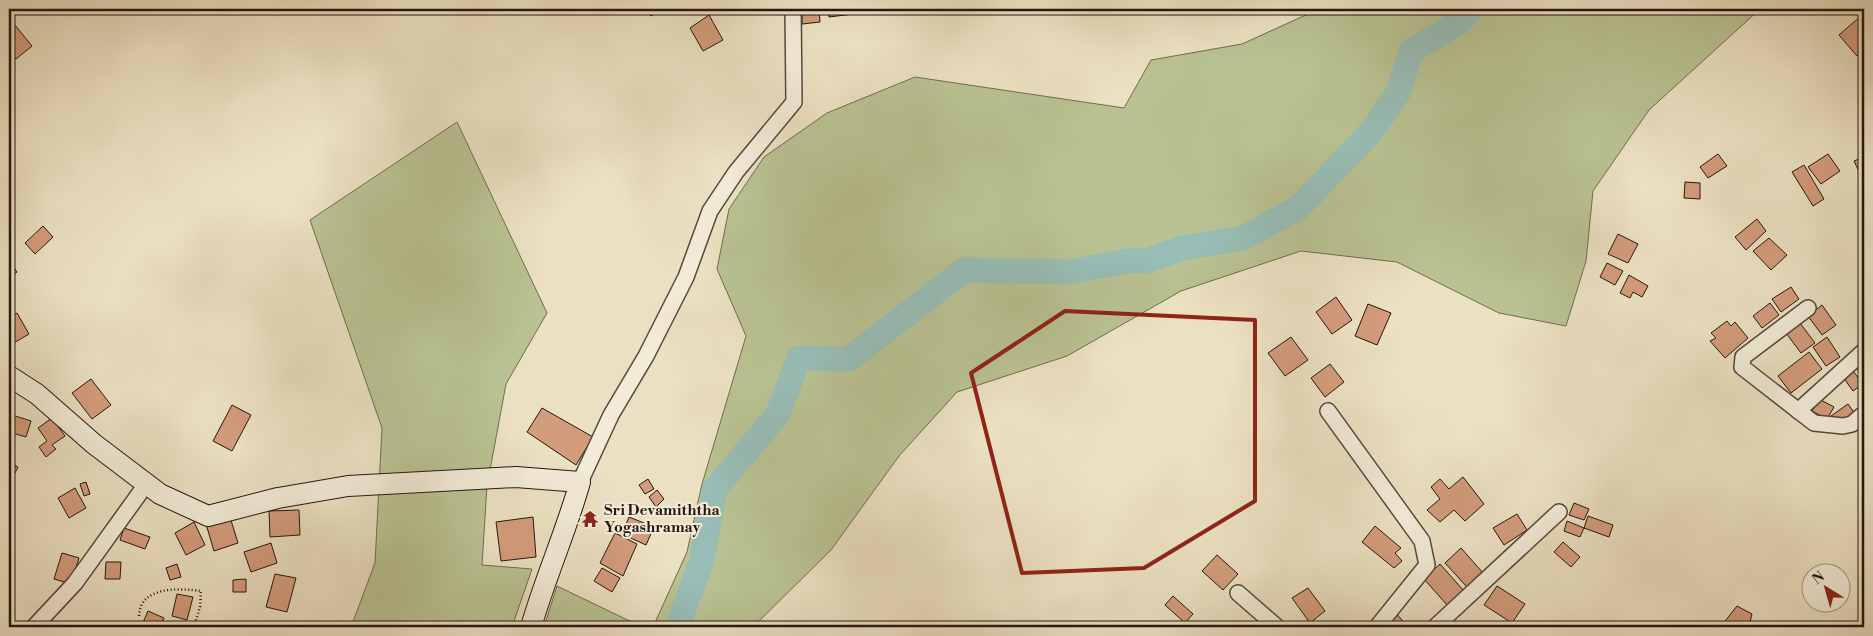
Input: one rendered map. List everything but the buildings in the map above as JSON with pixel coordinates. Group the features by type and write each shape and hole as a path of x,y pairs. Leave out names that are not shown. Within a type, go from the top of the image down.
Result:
{"street":[{"path":"530,627 568,526 580,482 611,415 646,356 686,276 710,211 736,172 794,102 793,9"},
{"path":"1808,308 1743,357 1742,367 1814,423 1843,426 1852,424 1861,416 1864,416"},
{"path":"1798,411 1864,352"},
{"path":"10,382 56,410 94,444 148,482 160,494 208,516 278,498 348,486 516,477 580,482"},
{"path":"1328,411 1422,540 1426,556 1427,565 1378,627"},
{"path":"34,627 96,556 148,482"},
{"path":"1435,627 1560,512"},
{"path":"1238,593 1276,627"}],"path":[{"path":"138,616 139,608 150,595 172,589 201,591 200,607 194,627"}],"highlighted area":[{"path":"1065,311 1255,320 1255,501 1144,568 1022,573 971,373"}],"green space":[{"path":"1319,9 1760,9 1649,110 1593,191 1586,261 1566,326 1499,313 1397,262 1301,251 1181,291 1067,356 957,392 899,456 831,550 753,627 653,627 687,552 702,484 746,336 717,269 729,209 764,157 827,113 915,77 1124,108 1151,60 1242,44"},
{"path":"457,122 547,313 506,384 487,486 482,565 532,569 512,627 351,627 375,563 382,428 310,220"},
{"path":"557,586 642,627 544,627"}],"waterway":[{"path":"677,627 701,564 715,489 778,414 799,358 849,359 964,270 1070,272 1132,260 1146,261 1182,248 1243,238 1298,208 1372,131 1398,93 1411,51 1460,22 1471,9"}],"place":[{"name":"Sri Devamiththa Yogashramay","path":"590,519"}]}
